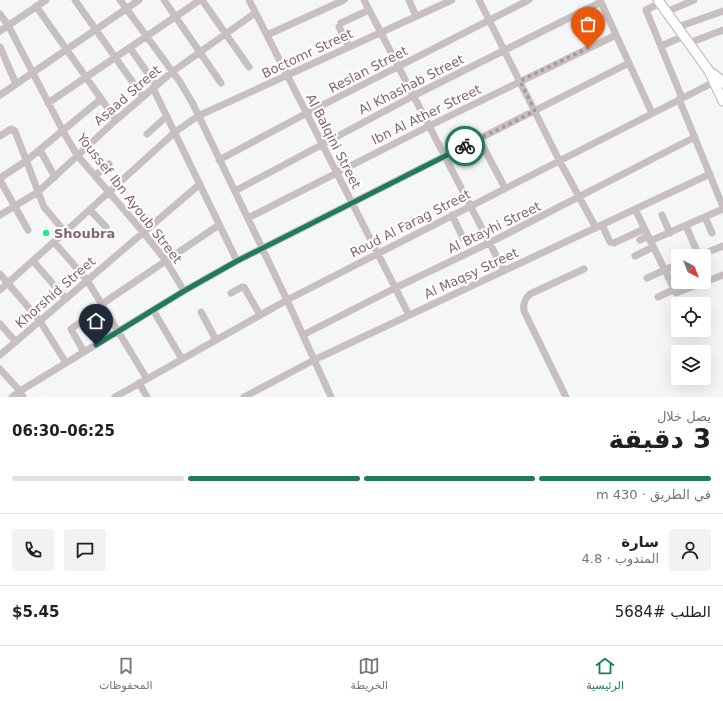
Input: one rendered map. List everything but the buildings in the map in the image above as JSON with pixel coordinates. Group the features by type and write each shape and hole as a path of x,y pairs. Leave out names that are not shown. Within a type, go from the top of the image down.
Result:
{"main road":[{"path":"659,1 709,71 720,80 723,100"}],"street":[{"path":"0,31 46,0"},
{"path":"75,0 143,97"},
{"path":"120,0 186,93 287,300 329,396"},
{"path":"0,95 139,0"},
{"path":"164,0 221,83"},
{"path":"48,103 201,0 249,67"},
{"name":"Al Balqini Street","path":"249,0 409,315"},
{"path":"267,35 344,0"},
{"path":"364,0 504,271"},
{"path":"408,0 416,16"},
{"path":"479,0 580,198 599,226 612,242 644,229"},
{"name":"Reslan Street","path":"219,160 307,113 529,0"},
{"path":"666,12 694,0"},
{"name":"Boctomr Street","path":"0,290 175,132 198,116 449,1"},
{"path":"601,1 652,114"},
{"name":"Al Khashab Street","path":"234,191 413,96 601,1"},
{"path":"635,256 650,242 723,208 646,10 659,1"},
{"path":"36,6 116,120"},
{"path":"349,48 340,25 369,10"},
{"path":"678,27 723,11"},
{"name":"Asaad Street","path":"0,215 38,192 77,155 155,86 199,52 255,13"},
{"name":"Youssef Ibn Ayoub Street","path":"0,14 8,25 48,103 77,155 166,261 184,291"},
{"path":"661,46 723,30"},
{"name":"Ibn Al Ather Street","path":"248,218 429,126 616,35"},
{"path":"0,47 16,84"},
{"path":"130,48 155,86 167,116 237,261"},
{"path":"12,397 21,394 66,363 184,291 237,261 629,63"},
{"name":"Roud Al Farag Street","path":"115,397 287,300 720,80"},
{"path":"28,230 0,179 40,150 101,99"},
{"path":"147,134 167,116"},
{"path":"0,136 11,129 15,131 44,207 48,214 65,232"},
{"name":"Al Btayhi Street","path":"303,334 580,198 695,137"},
{"path":"480,139 505,188"},
{"path":"40,150 55,177"},
{"path":"95,176 109,164"},
{"name":"Al Maqsy Street","path":"244,397 314,360 710,174"},
{"name":"Khorshid Street","path":"0,355 200,184"},
{"path":"635,209 674,292"},
{"path":"90,210 106,227"},
{"path":"662,215 670,233"},
{"path":"452,216 463,238"},
{"path":"705,217 712,233"},
{"path":"102,304 219,225"},
{"path":"686,226 696,249"},
{"path":"640,240 650,242"},
{"path":"54,242 87,280 147,379"},
{"path":"711,251 723,246"},
{"path":"33,261 66,299"},
{"path":"647,278 671,267"},
{"path":"566,397 524,311 524,304 530,294 584,269"},
{"path":"0,274 40,321 66,363"},
{"path":"658,297 723,274"},
{"path":"231,293 244,287 260,315"},
{"path":"153,310 182,359"},
{"path":"84,352 71,329 95,312"},
{"path":"201,312 216,340"},
{"path":"0,324 16,342"},
{"path":"0,369 21,394"},
{"path":"139,383 147,397"}],"way so far":[{"path":"465,146 535,111 520,81 588,48"}],"place":[{"name":"Shoubra","path":"46,233"}],"route":[{"path":"96,345 184,291 237,261 465,146"}]}
